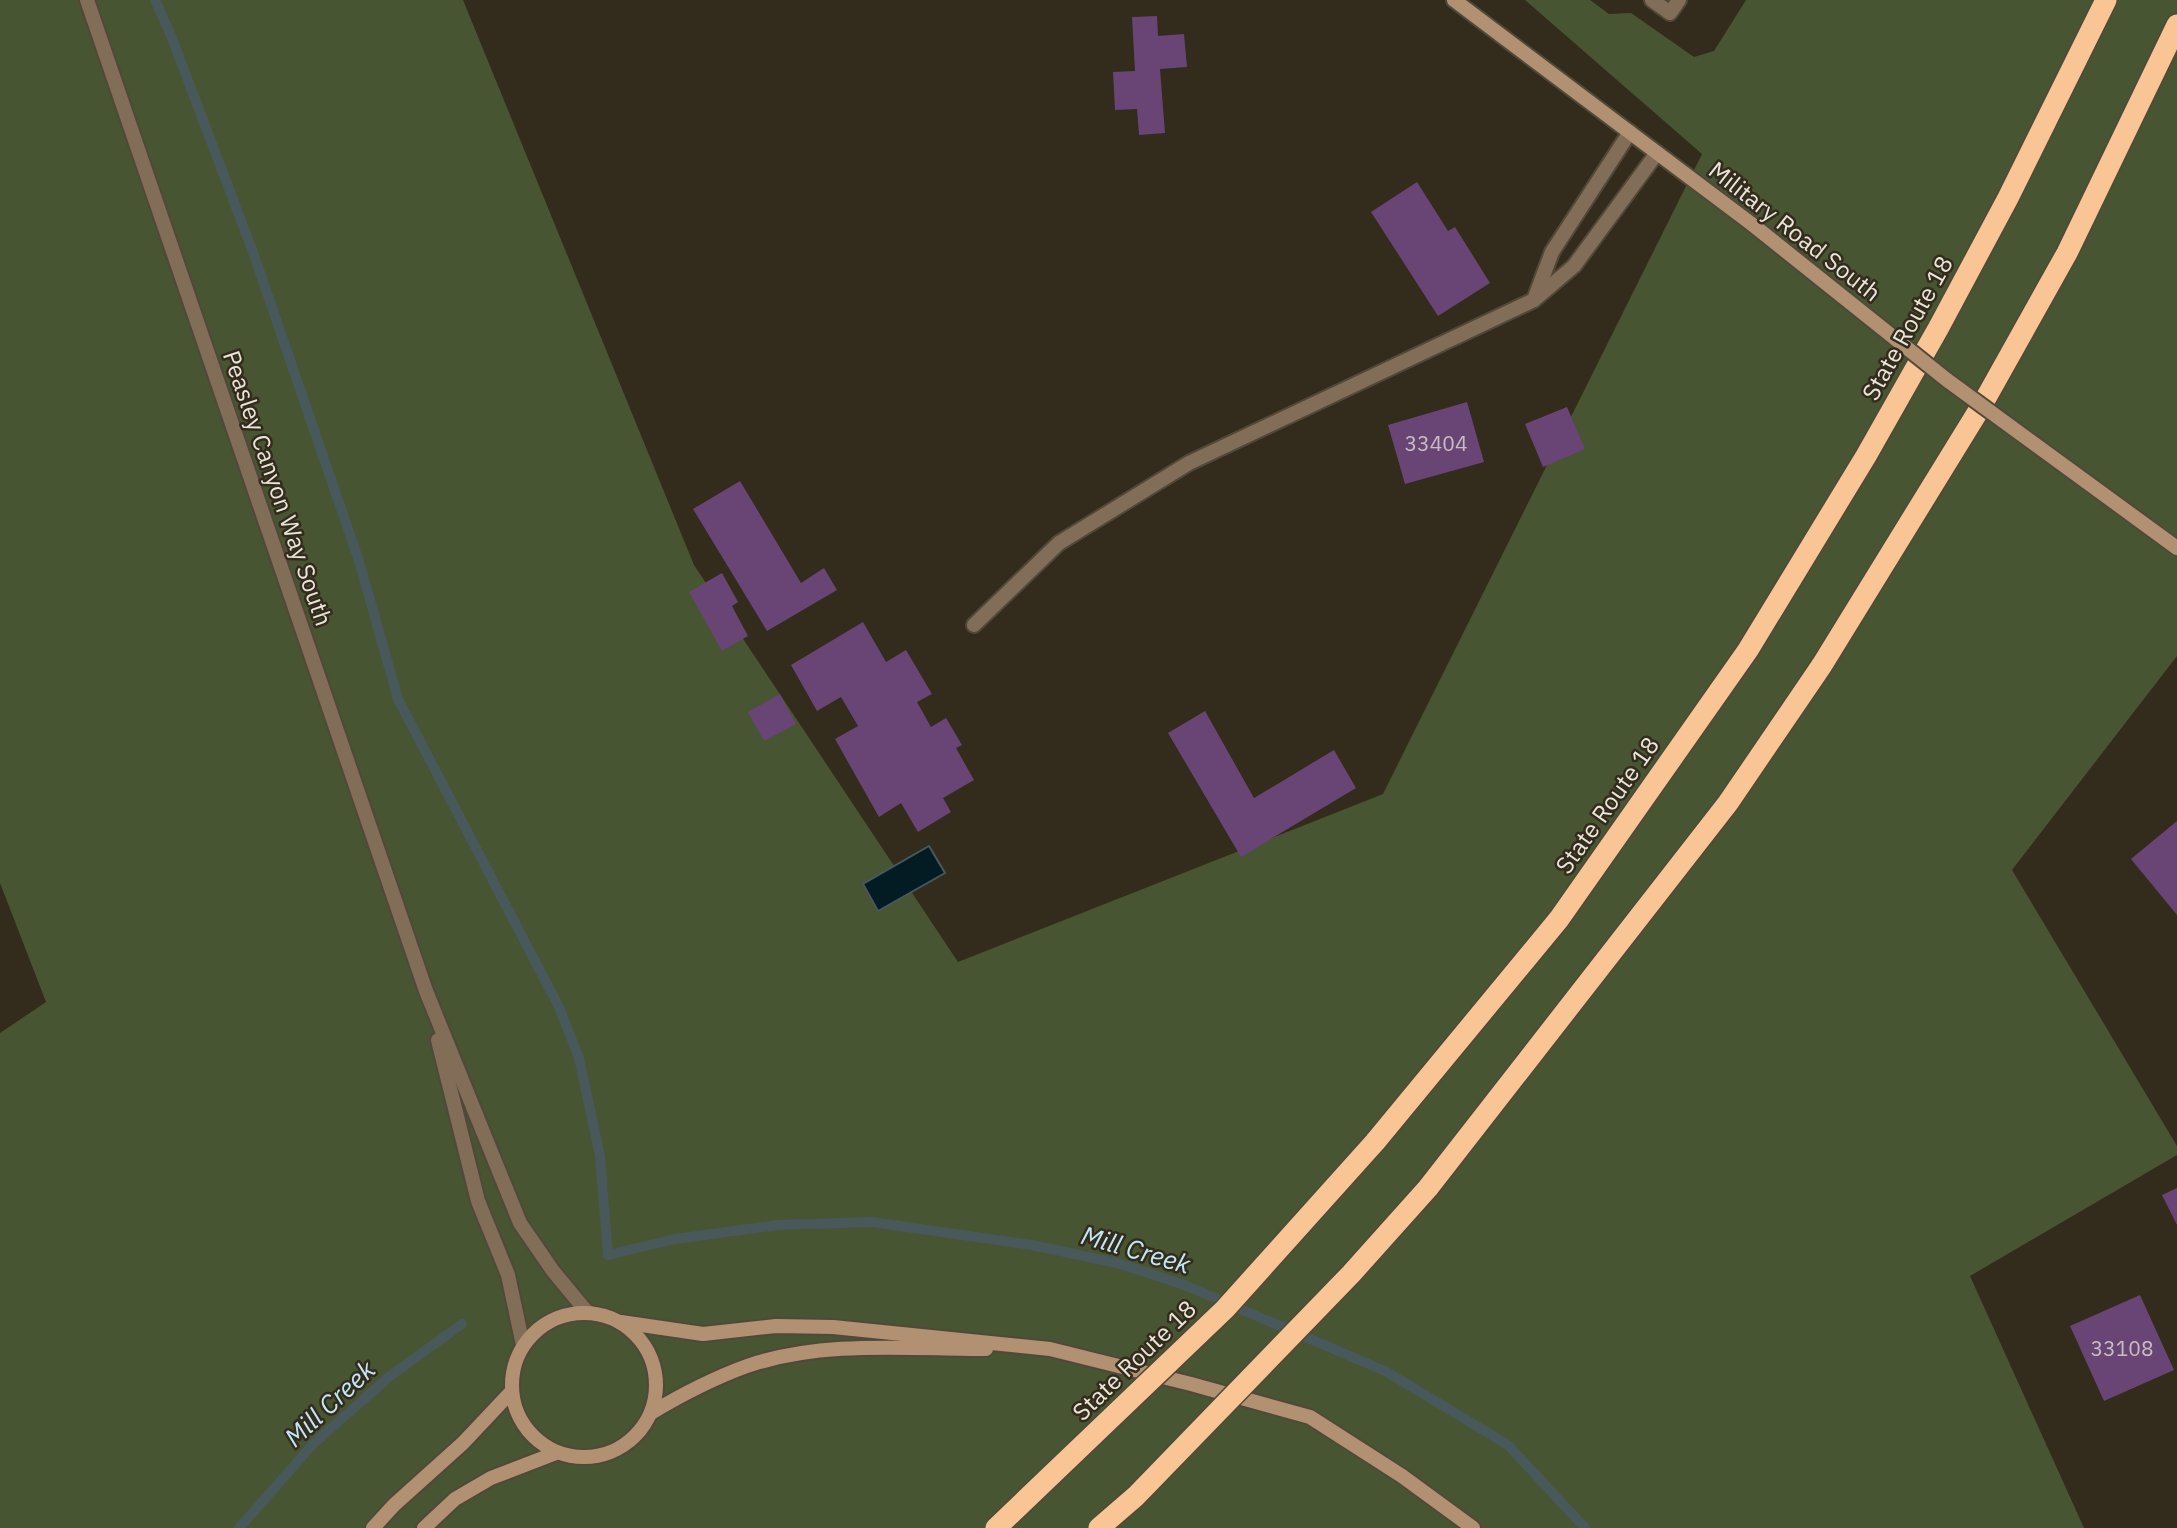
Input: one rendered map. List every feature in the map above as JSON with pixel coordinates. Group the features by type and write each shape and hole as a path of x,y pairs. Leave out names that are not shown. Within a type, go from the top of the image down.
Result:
{"highway":[{"name":"State Route 18","path":"996,1528 1225,1309 1375,1142 1559,919 1748,650 1866,456 2008,198 2106,0"},
{"path":"1099,1528 1136,1496 1258,1371 1351,1274 1428,1188 1728,803 1829,654 1982,405 2067,253 2177,25"}],"main road":[{"name":"Military Road South","path":"1454,0 1753,225 1947,380 2177,548"},
{"path":"621,1322 641,1339 653,1363 657,1388 651,1413 639,1433 622,1447 601,1456 579,1458 556,1453 539,1443 525,1428 516,1411 511,1392 513,1367 523,1345 551,1320 587,1312 621,1322 703,1334 776,1326 833,1327 1051,1349 1310,1417 1402,1475 1473,1528"},
{"path":"651,1413 718,1378 748,1366 790,1356 832,1350 1051,1349"},
{"path":"373,1528 394,1505 463,1443 511,1392"},
{"path":"424,1528 455,1499 491,1478 556,1453"}],"street":[{"name":"Peasley Canyon Way South","path":"87,0 426,991 520,1223 553,1271 587,1312"},
{"path":"1652,0 1670,13 1679,0"},
{"path":"1534,300 1552,252 1630,132"},
{"path":"974,625 1059,543 1197,459 1534,300 1574,266 1657,153"},
{"name":"Peasley Canyon Way South","path":"426,991 478,1201 508,1275 523,1345"}],"green space":[{"path":"0,0 463,0 694,565 958,962 1383,794 1702,154 1525,0 1590,0 1609,14 1631,13 1694,57 1714,51 1746,0 2177,0 2177,656 2012,870 2177,1146 2177,1155 1970,1276 2084,1528 0,1528 0,1033 46,1002 0,883"}],"water":[{"path":"929,846 945,873 878,911 863,884"}],"building":[{"path":"1157,16 1158,36 1184,34 1187,67 1160,69 1165,133 1139,135 1137,109 1115,110 1113,72 1135,71 1132,17"},
{"path":"1417,182 1448,231 1455,227 1490,283 1438,316 1371,212"},
{"path":"1467,402 1484,462 1405,484 1388,425"},
{"path":"1567,407 1585,449 1543,467 1525,424"},
{"path":"740,481 801,583 824,568 837,590 767,631 693,509"},
{"path":"722,573 738,602 732,606 748,636 722,651 689,592"},
{"path":"863,622 886,662 906,650 932,694 917,702 931,727 946,718 962,745 956,748 974,780 943,798 951,812 918,832 901,803 879,817 835,739 858,726 841,697 817,711 791,665"},
{"path":"780,694 796,724 764,741 748,712"},
{"path":"1205,711 1254,798 1334,750 1356,788 1241,857 1168,733"},
{"path":"2177,821 2177,915 2131,859"},
{"path":"2177,1188 2177,1225 2162,1195"},
{"path":"2140,1295 2174,1370 2104,1401 2070,1326"}],"waterway":[{"path":"155,0 254,255 359,561 398,699 559,1007 579,1058 600,1156 608,1255 675,1239 778,1225 872,1222 1032,1245 1117,1263 1182,1284 1387,1372 1508,1445 1585,1528"},
{"name":"Mill Creek","path":"239,1528 313,1444 390,1376 462,1324"}]}
